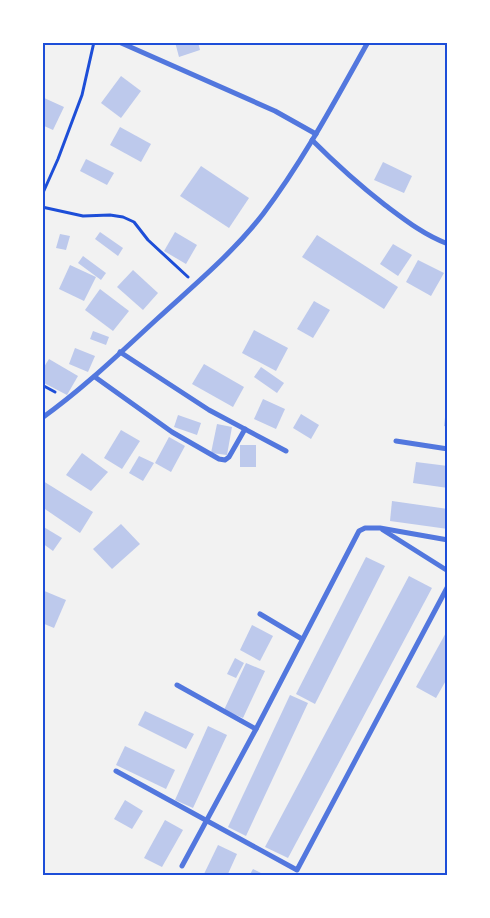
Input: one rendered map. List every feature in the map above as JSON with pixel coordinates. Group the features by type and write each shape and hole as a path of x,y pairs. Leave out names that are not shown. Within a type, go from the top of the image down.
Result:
{"street":[{"path":"42,418 95,377 237,245 263,214 316,134 368,42"},
{"path":"121,43 275,111 316,134"},
{"path":"312,140 346,174 420,231 448,244"},
{"path":"120,352 209,410 286,451"},
{"path":"95,377 172,432 220,459 225,460 229,458 245,429"},
{"path":"396,441 448,449"},
{"path":"182,866 256,729 354,538 365,528 380,528 448,540"},
{"path":"380,528 448,571"},
{"path":"294,876 448,586"},
{"path":"260,614 302,639"},
{"path":"177,685 256,729"},
{"path":"116,771 297,870"}],"path":[{"path":"42,196 82,95 94,42"},
{"path":"42,207 83,216 110,215 123,217 134,222 148,240 196,284"}],"building":[{"path":"175,42 198,42 200,50 179,57"},
{"path":"121,76 141,91 121,118 101,103"},
{"path":"42,97 64,107 53,130 42,125"},
{"path":"120,127 151,144 141,162 110,145"},
{"path":"86,159 114,173 107,185 80,171"},
{"path":"383,162 412,176 404,193 374,180"},
{"path":"201,166 249,198 229,228 180,196"},
{"path":"100,232 123,248 118,256 95,239"},
{"path":"175,232 197,245 186,264 164,251"},
{"path":"60,234 70,236 66,250 56,248"},
{"path":"317,235 398,287 384,309 302,257"},
{"path":"393,244 412,255 398,276 380,264"},
{"path":"83,256 106,273 101,280 78,263"},
{"path":"418,260 444,273 431,296 406,282"},
{"path":"70,265 96,277 84,301 59,289"},
{"path":"133,270 158,293 143,310 117,287"},
{"path":"100,289 129,311 113,331 85,310"},
{"path":"314,301 330,310 313,338 297,329"},
{"path":"254,330 288,348 276,371 242,353"},
{"path":"93,331 109,337 106,345 90,339"},
{"path":"75,348 95,356 88,372 69,364"},
{"path":"49,359 78,376 67,395 42,382 42,370"},
{"path":"204,364 244,387 233,407 192,384"},
{"path":"261,367 284,383 277,393 254,377"},
{"path":"263,399 285,409 276,429 254,419"},
{"path":"446,409 448,409 448,427 444,426"},
{"path":"301,414 319,425 311,439 293,428"},
{"path":"178,415 201,423 197,435 174,427"},
{"path":"217,424 232,427 227,455 211,453"},
{"path":"121,430 140,441 122,469 104,458"},
{"path":"169,437 185,446 171,472 155,463"},
{"path":"240,445 256,445 256,467 240,467"},
{"path":"82,453 108,472 91,491 66,475"},
{"path":"139,456 154,463 143,481 129,473"},
{"path":"416,462 448,466 448,488 413,483"},
{"path":"43,481 93,512 80,533 42,507"},
{"path":"392,501 448,509 448,529 390,521"},
{"path":"121,524 140,544 112,569 93,549"},
{"path":"42,526 62,538 53,551 42,543"},
{"path":"366,557 385,566 315,704 296,694"},
{"path":"409,576 432,588 288,858 265,847"},
{"path":"42,590 66,600 54,628 42,623"},
{"path":"252,625 273,636 260,661 240,650"},
{"path":"448,629 448,677 436,698 416,687"},
{"path":"235,658 244,663 236,678 227,674"},
{"path":"246,663 265,671 243,718 224,710"},
{"path":"290,695 308,703 246,836 228,827"},
{"path":"145,711 194,734 186,749 138,725"},
{"path":"208,726 227,735 193,808 175,800"},
{"path":"125,746 175,770 166,789 116,765"},
{"path":"125,800 143,811 132,829 114,819"},
{"path":"165,820 183,830 162,867 144,858"},
{"path":"218,845 237,854 227,876 203,876"},
{"path":"253,869 267,876 249,876"}]}
